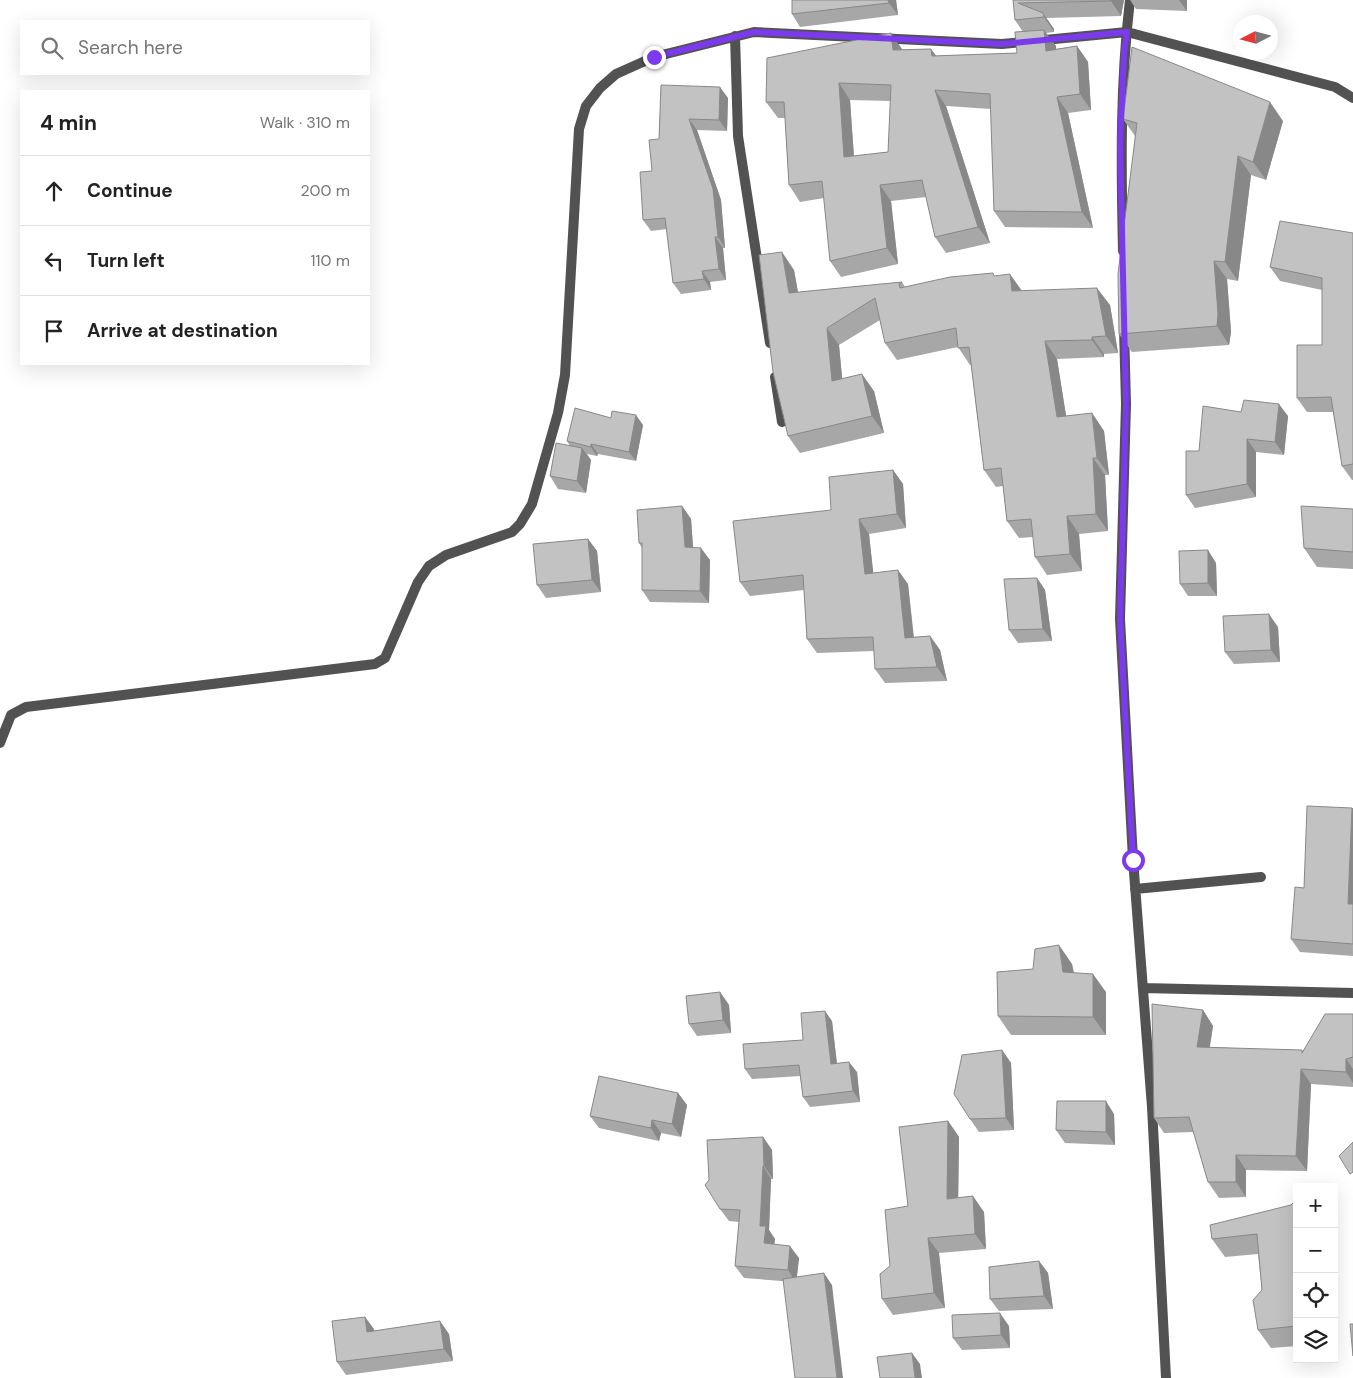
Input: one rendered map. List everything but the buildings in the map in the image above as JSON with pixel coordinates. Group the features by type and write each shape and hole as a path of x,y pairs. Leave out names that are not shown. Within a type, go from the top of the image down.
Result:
{"street":[{"path":"1123,264 1120,144 1124,53 1130,0"},
{"path":"0,743 11,715 26,707 375,664 385,658 418,582 429,566 446,555 512,532 520,524 532,504 550,447 565,375 579,129 586,106 600,88 616,74 634,64 735,36 767,32 1002,44 1127,32 1335,87 1353,98"},
{"path":"735,36 738,136 782,422"},
{"path":"1124,314 1126,404 1120,619 1166,1378"},
{"path":"1135,889 1261,877"},
{"path":"1143,988 1353,993"}],"route":[{"path":"654,57 754,32 1023,44 1040,40 1127,32 1124,53 1120,144 1126,404 1120,619 1133,860"}]}
